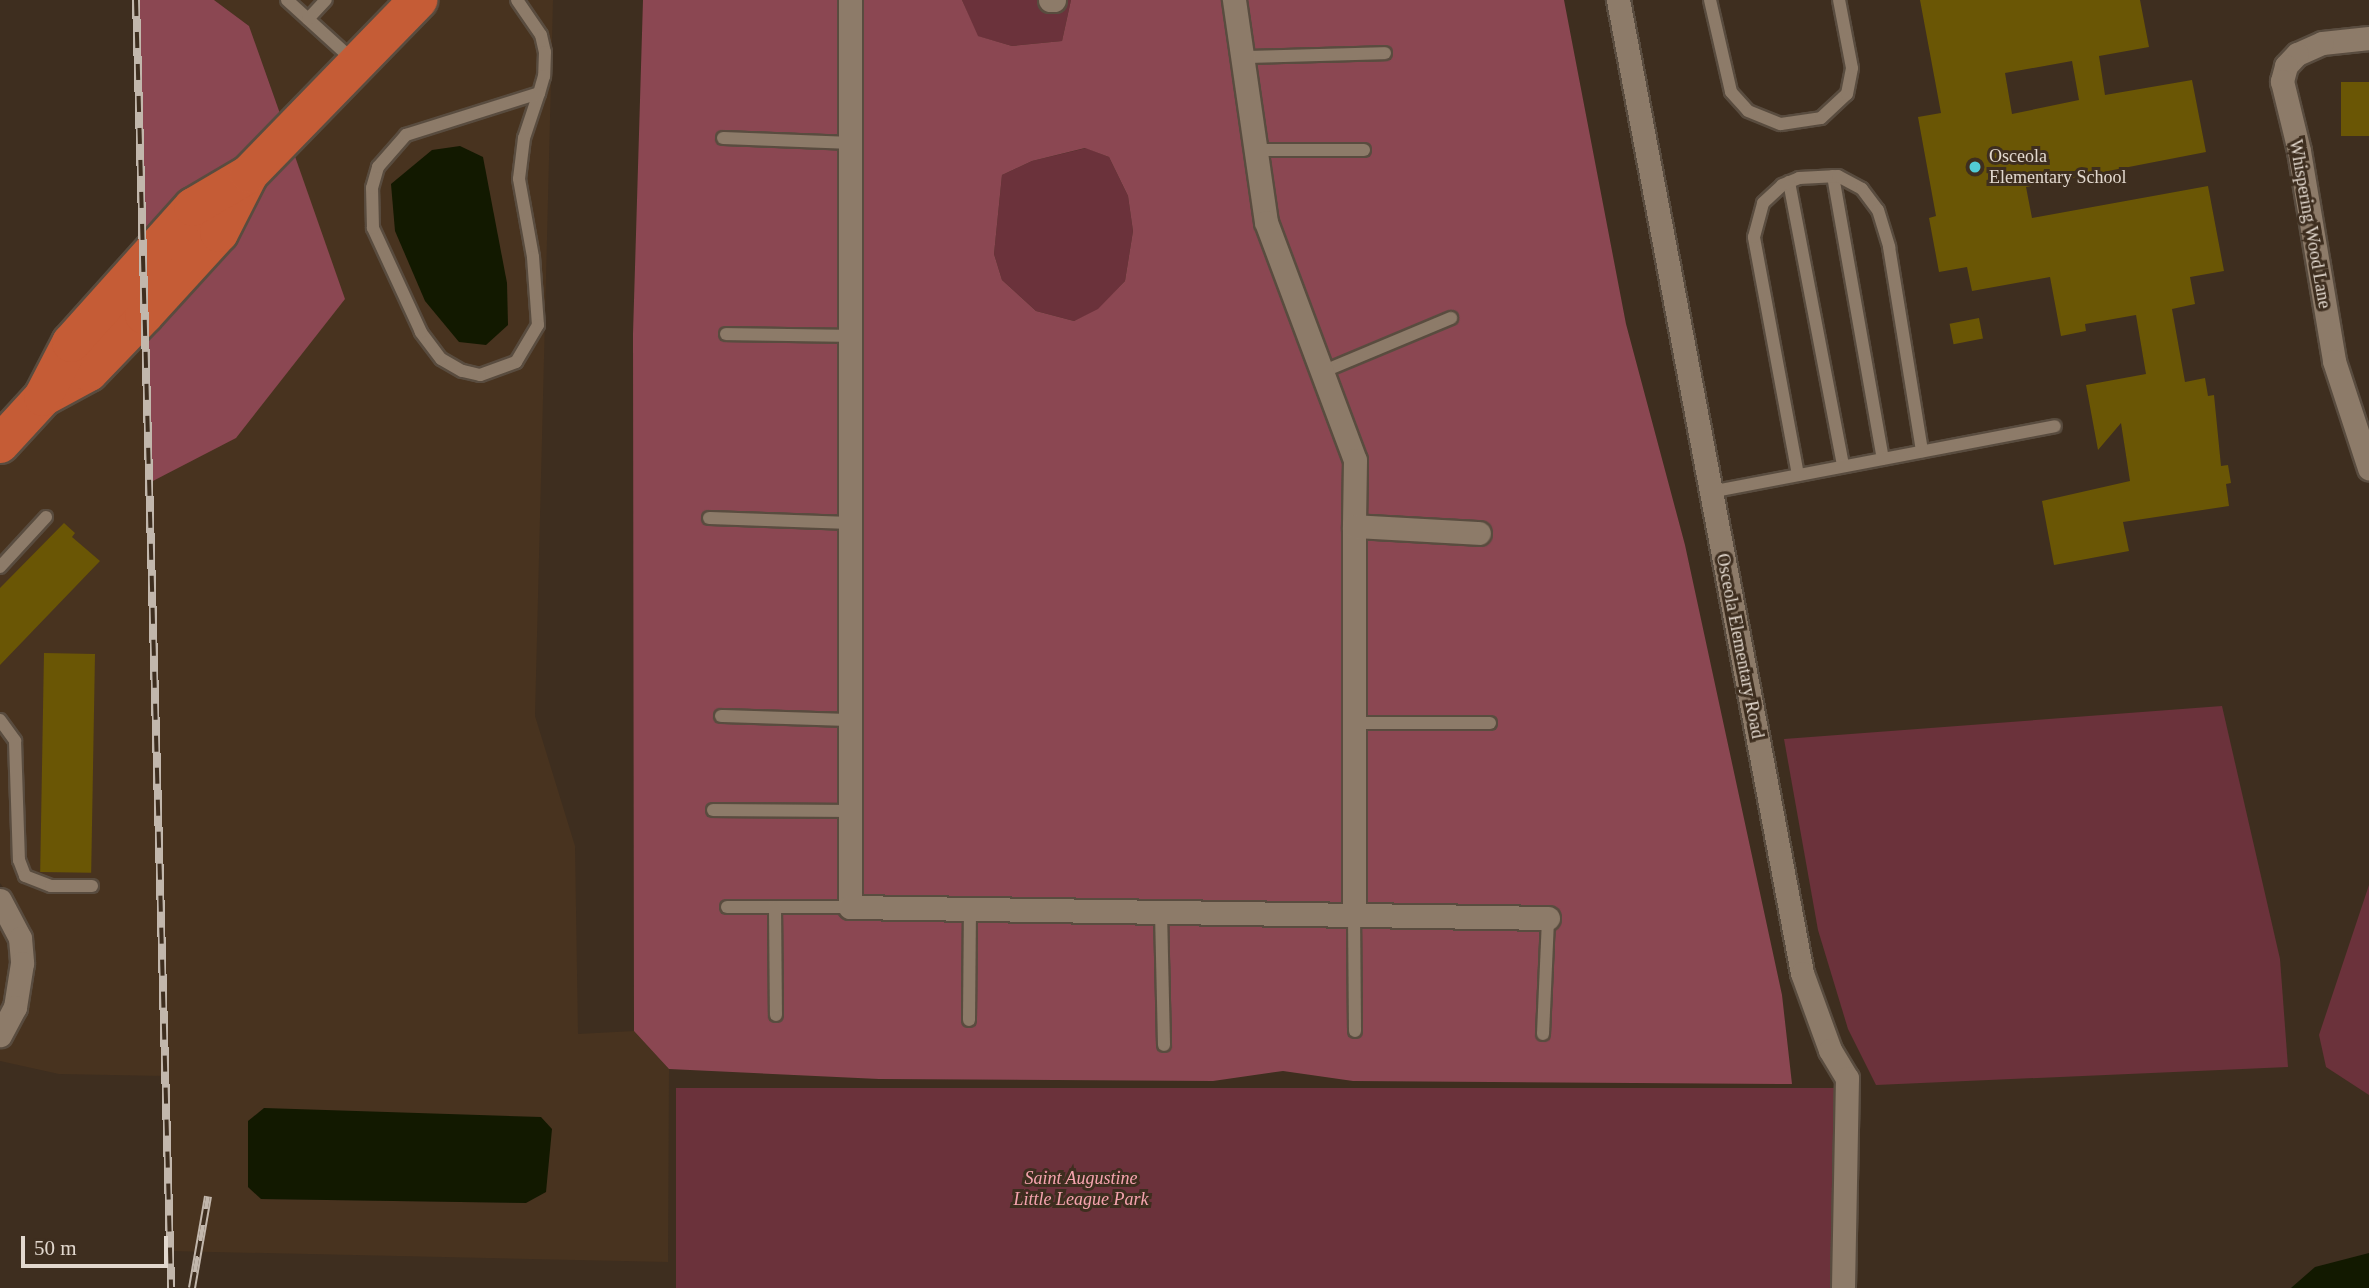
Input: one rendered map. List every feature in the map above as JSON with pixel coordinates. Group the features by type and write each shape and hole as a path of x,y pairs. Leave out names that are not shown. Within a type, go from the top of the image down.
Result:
{"highway":[{"path":"0,444 43,397 71,343 193,207 249,174 354,61 418,0"}],"street":[{"path":"850,0 850,907 1548,918"},
{"path":"1234,0 1245,57 1266,222 1355,460 1354,915"},
{"name":"Osceola Elementary Road","path":"1618,0 1802,973 1819,1025 1847,1078 1843,1288"},
{"name":"Whispering Wood Lane","path":"2369,38 2322,43 2297,54 2282,81 2299,150 2334,361 2369,468"},
{"path":"1354,526 1479,533"},
{"path":"0,900 20,938 22,962 15,1007 0,1035"}],"lane":[{"path":"286,0 354,61"},
{"path":"308,19 327,0"},
{"path":"517,0 541,35 544,76 539,93 524,138 519,179 533,257 538,325 516,362 480,375 462,371 440,359 421,332 373,228 372,188 378,167 406,135 539,93"},
{"path":"1710,0 1731,92 1748,111 1781,124 1821,118 1847,94 1852,68 1839,0"},
{"path":"1245,57 1385,53"},
{"path":"723,138 852,143"},
{"path":"1258,150 1364,150"},
{"path":"1798,475 1754,237 1763,203 1789,181 1833,176 1855,183 1878,210 1889,247 1923,451"},
{"path":"1833,176 1883,458"},
{"path":"1789,181 1843,466"},
{"path":"1322,372 1451,318"},
{"path":"726,334 851,336"},
{"path":"1710,492 2055,426"},
{"path":"0,567 46,517"},
{"path":"709,518 850,523"},
{"path":"720,716 850,720"},
{"path":"0,720 15,741 19,860 25,876 51,886 92,886"},
{"path":"1354,723 1490,723"},
{"path":"713,810 848,811"},
{"path":"727,906 850,907"},
{"path":"775,907 776,1015"},
{"path":"969,1020 970,909"},
{"path":"1161,912 1164,1045"},
{"path":"1354,915 1355,1031"},
{"path":"1543,1034 1548,918"}],"shaded area":[{"path":"136,0 214,0 249,26 283,122 143,249"},
{"path":"214,0 403,0 283,122 249,26"},
{"path":"433,0 553,0 535,716 575,846 578,1034 634,1031 669,1069 668,1262 170,1251 165,1076 59,1074 0,1061 0,1049 18,1027 24,1011 29,934 19,909 0,883 0,460 291,145","holes":["248,1187 526,1203 262,1199"]},
{"path":"643,0 962,0 978,36 1012,46 1062,41 1071,0 1564,0 1626,324 1685,545 1782,995 1792,1084 1353,1081 1283,1071 1213,1081 879,1079 669,1069 634,1031 633,334","holes":["1085,148 1109,157 1128,196 1133,231 1125,281 1098,309 1074,321 1036,311 1002,280 994,254 1002,175 1032,161"]},
{"path":"291,145 345,299 236,438 149,483 145,329"},
{"path":"460,146 483,157 507,283 508,325 486,345 459,342 425,301 395,231 391,184 432,150"},
{"path":"0,918 13,963 0,1017"},
{"path":"264,1108 541,1117 552,1129 546,1192 526,1203 261,1199 248,1187 248,1121"},
{"path":"2369,1253 2369,1288 2291,1288 2315,1267"}],"green space":[{"path":"962,0 1071,0 1062,41 1012,46 977,36"},
{"path":"1086,148 1109,157 1128,196 1133,231 1125,281 1098,310 1074,321 1036,311 1002,280 994,254 1002,175 1032,161"},
{"path":"2222,706 2280,959 2288,1067 1876,1085 1848,1029 1818,930 1784,739"},
{"path":"2369,885 2369,1095 2326,1067 2319,1035"},
{"name":"Saint Augustine Little League Park","path":"676,1088 1848,1088 1848,1288 676,1288"}],"building":[{"path":"1920,0 2140,0 2149,47 2099,56 2105,95 2192,80 2206,152 2026,187 2032,218 2208,186 2224,271 2190,277 2195,304 2172,309 2185,382 2205,378 2208,396 2214,395 2221,466 2228,465 2231,483 2226,484 2229,506 2123,522 2129,551 2054,565 2042,501 2130,481 2121,423 2098,450 2086,385 2146,374 2136,315 2085,324 2086,331 2061,336 2050,277 1972,291 1967,267 1939,272 1929,218 1936,216 1918,117 1941,113","holes":["2072,61 2079,100 2012,114 2005,73"]},
{"path":"2341,82 2369,82 2369,136 2341,136"},
{"path":"1979,318 1983,339 1954,344 1950,324"},
{"path":"64,523 75,533 72,537 100,561 0,665 0,588"},
{"path":"44,653 95,654 91,873 40,872"}],"railway":[{"path":"136,0 171,1288"},
{"path":"192,1288 208,1196"}],"place":[{"name":"Osceola Elementary School","path":"1975,167"}]}
